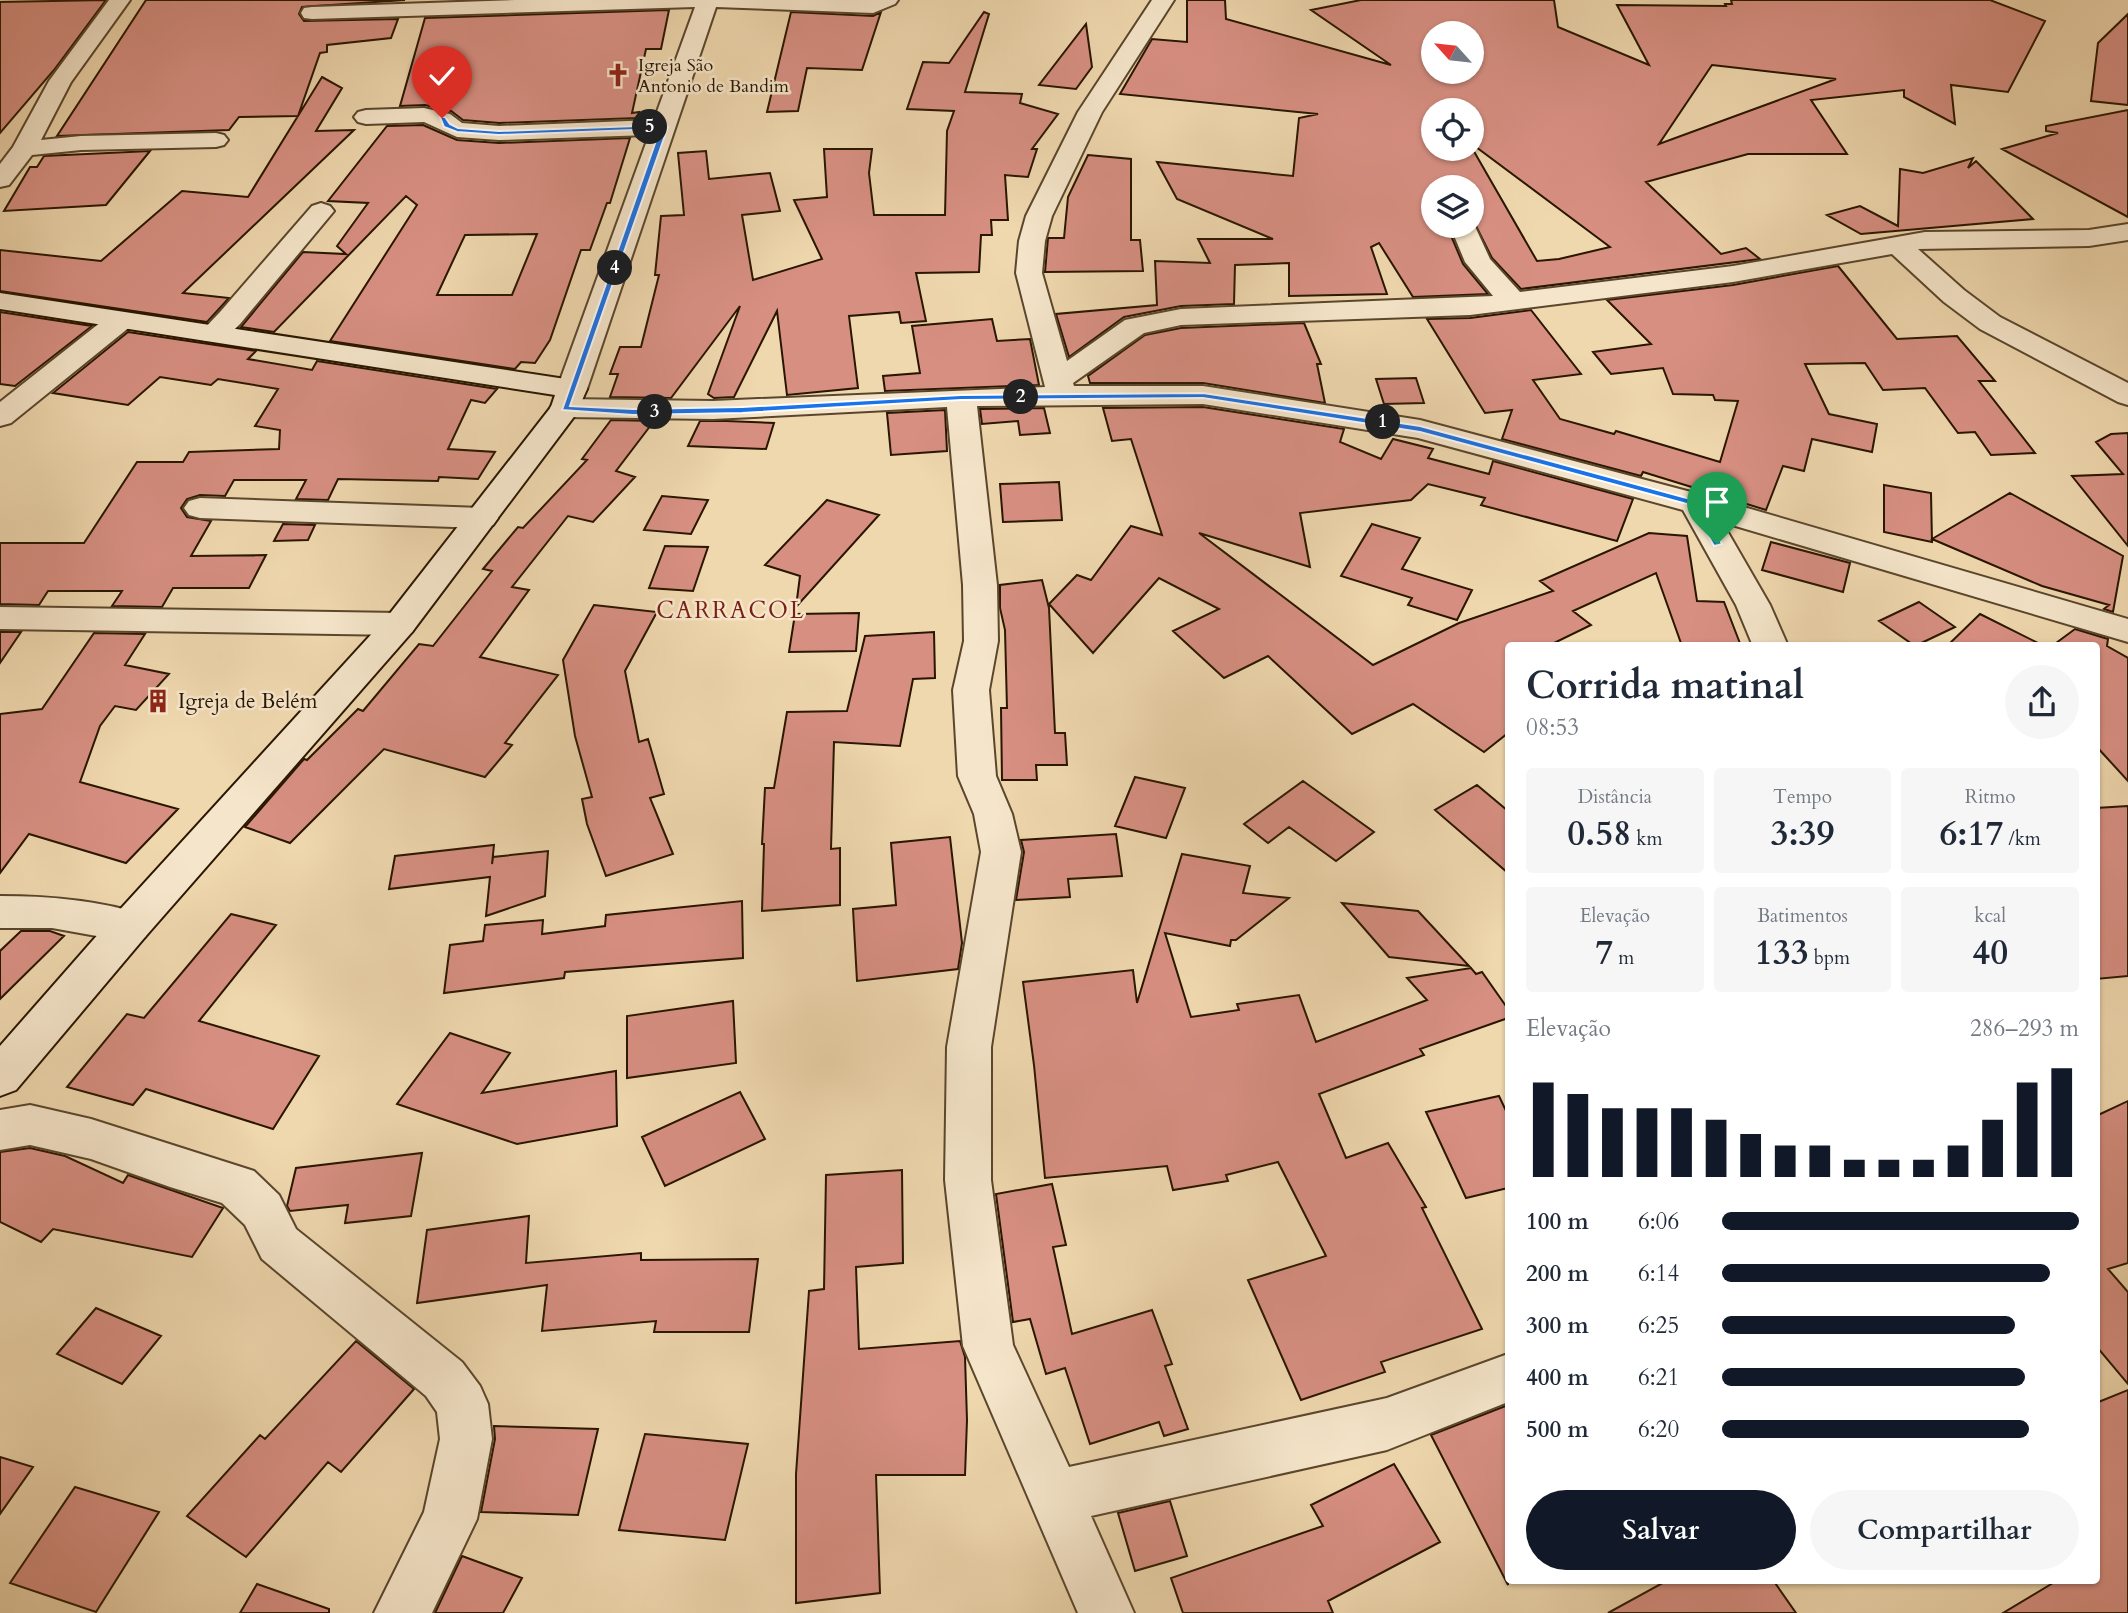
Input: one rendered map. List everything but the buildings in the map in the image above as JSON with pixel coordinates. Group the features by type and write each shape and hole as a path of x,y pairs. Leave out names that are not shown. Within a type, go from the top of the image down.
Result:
{"street":[{"path":"0,180 24,149 60,81 120,0"},
{"path":"0,1077 130,926 401,624 482,518 568,398 708,0"},
{"path":"312,13 358,6 708,0 873,7 888,0"},
{"path":"1060,388 1029,273 1032,241 1039,216 1090,112 1163,0"},
{"path":"366,117 424,115 442,118 447,125 457,130 499,133 664,127"},
{"path":"24,149 81,143 216,140"},
{"path":"214,334 321,211"},
{"path":"1060,388 1126,332 1146,322 1181,317 1426,309 1733,274 1950,239 2089,238 2128,232"},
{"path":"1468,238 1478,262 1513,301"},
{"path":"1899,246 1958,300 1988,322 2068,361 2128,397"},
{"path":"0,301 214,334 633,412 742,410 961,398 1060,388 1203,395 1369,419 1420,429 1695,503 2128,631"},
{"path":"0,417 121,320"},
{"path":"961,398 980,586 981,642 971,690 977,776 993,814 1001,852 968,1047 968,1180 988,1346 1106,1613"},
{"path":"1695,503 1754,604 1769,642"},
{"path":"200,508 482,518"},
{"path":"0,618 401,624"},
{"path":"0,912 52,912 130,926"},
{"path":"0,1130 30,1125 91,1139 170,1167 237,1186 262,1210 279,1244 383,1332 444,1379 462,1404 466,1439 450,1519 402,1613"},
{"path":"1055,1497 1387,1424 1505,1379"}],"place":[{"name":"Igreja São Antonio de Bandim","path":"618,75"},
{"name":"Igreja de Belém","path":"158,701"}],"district":[{"name":"CARRACOL","path":"731,610"}],"route":[{"path":"442,118 447,125 457,130 499,133 664,127 565,408 633,412 742,410 961,398 1203,395 1420,429 1695,503 1717,544"}]}
